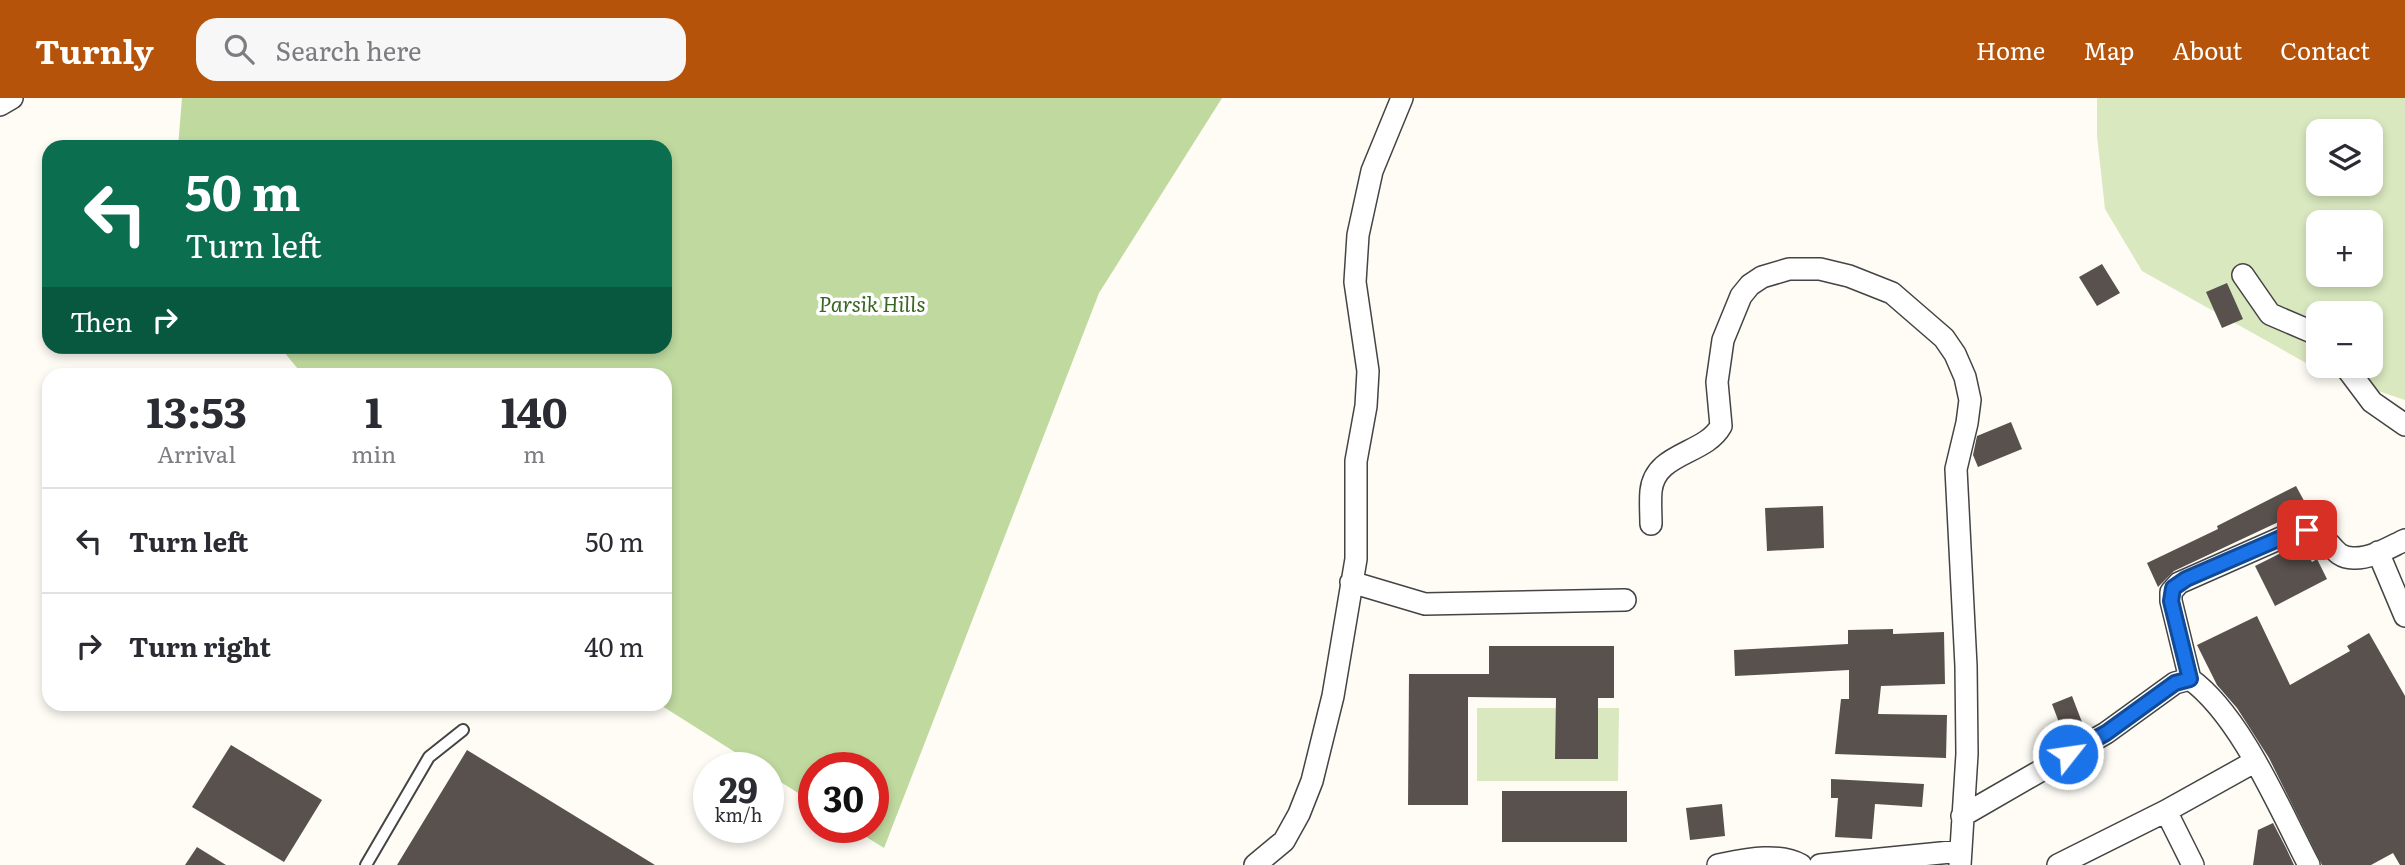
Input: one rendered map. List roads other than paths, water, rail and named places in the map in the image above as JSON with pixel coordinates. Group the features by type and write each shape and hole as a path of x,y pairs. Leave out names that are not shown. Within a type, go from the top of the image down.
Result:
{"street":[{"path":"0,105 12,98"},
{"path":"1255,865 1284,841 1299,814 1312,781 1333,696 1356,559 1356,461 1366,406 1368,371 1355,282 1358,234 1372,171 1402,98"},
{"path":"1651,524 1651,489 1655,477 1664,465 1707,442 1721,426 1717,382 1723,340 1741,296 1750,285 1762,277 1789,270 1820,270 1849,276 1892,293 1944,338 1955,354 1965,377 1969,400 1967,423 1956,469 1966,666 1967,754 1961,858 1820,865"},
{"path":"2243,275 2270,314 2306,329"},
{"path":"2354,378 2372,402 2405,425"},
{"path":"2308,865 2227,714 2207,691 2190,679 2171,592 2179,583 2292,533 2307,530 2318,533 2339,553 2351,559 2378,552 2405,540"},
{"path":"2378,552 2405,616"},
{"path":"1351,582 1425,604 1625,600"},
{"path":"1962,816 2106,733 2175,683 2190,679"},
{"path":"2059,865 2166,811 2254,762"},
{"path":"2166,811 2193,865"},
{"path":"1718,865 1755,858 1791,859 1801,865"}],"lane":[{"path":"366,865 429,757 463,730"}],"park label":[{"name":"Parsik Hills","path":"872,305"}]}
